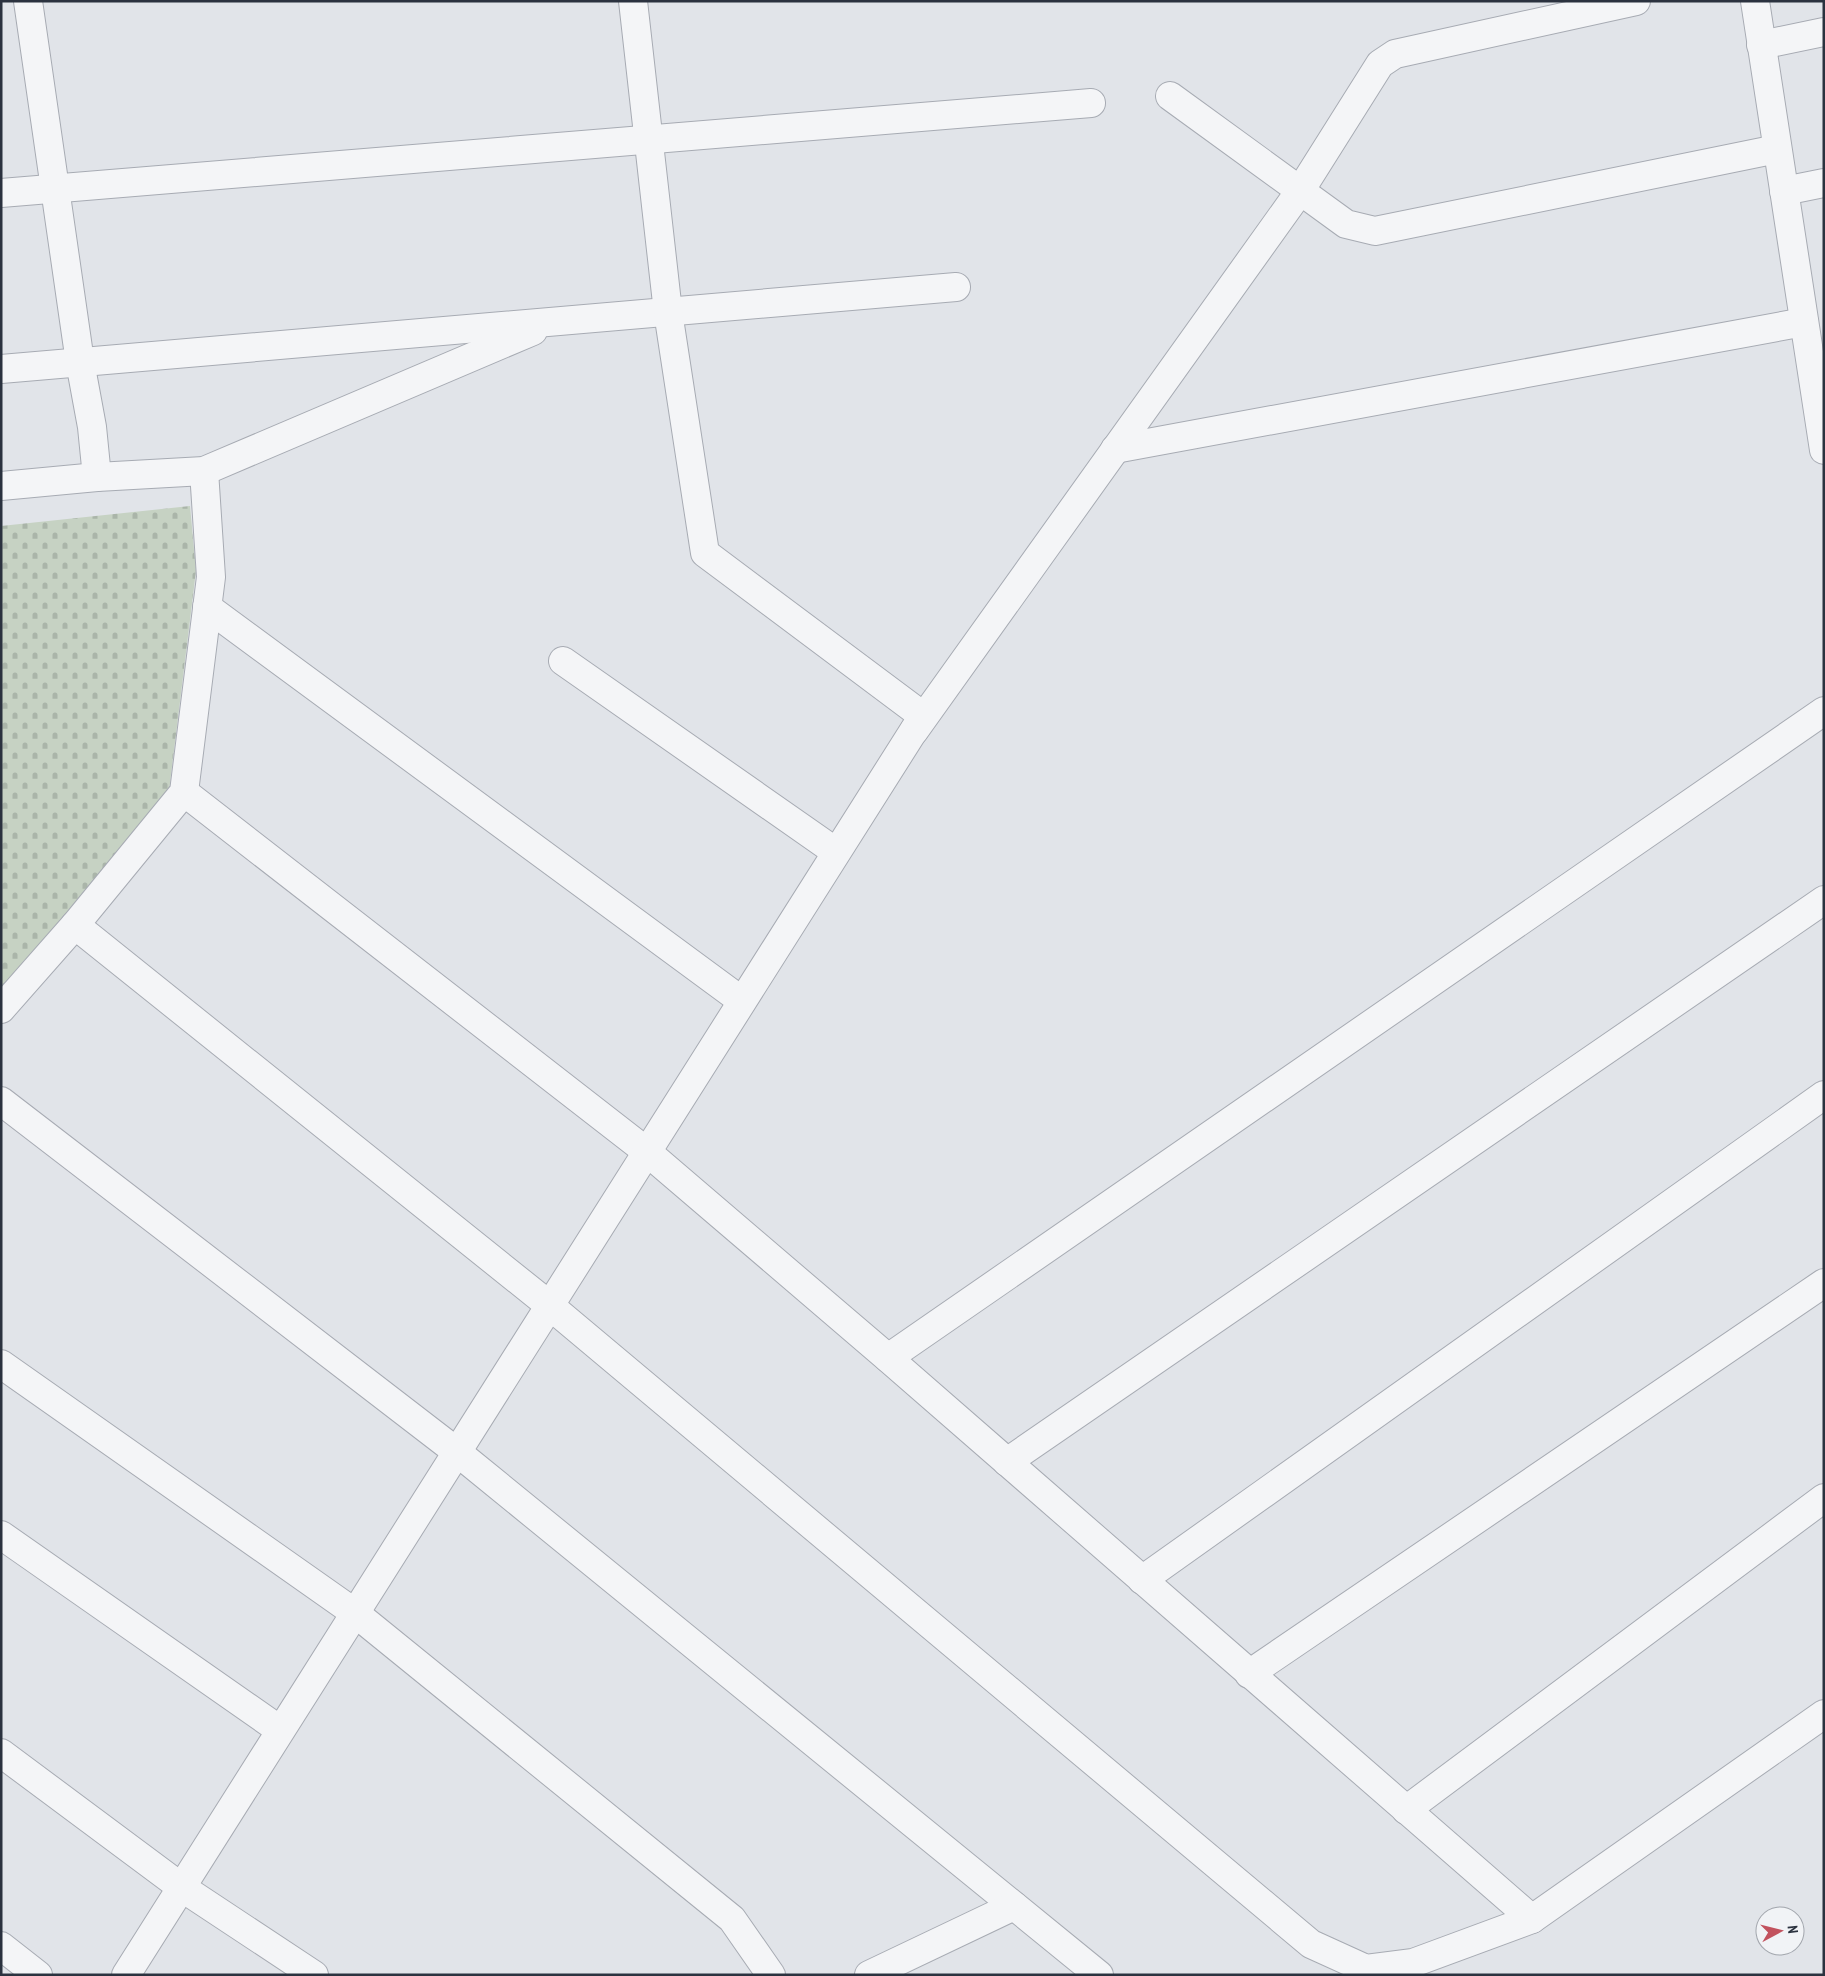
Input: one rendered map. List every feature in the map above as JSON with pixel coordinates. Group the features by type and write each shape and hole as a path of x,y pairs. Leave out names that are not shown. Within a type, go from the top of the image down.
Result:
{"street":[{"path":"28,1 80,362 92,428 97,477"},
{"path":"126,1975 923,716 704,553 668,312 633,1"},
{"path":"914,731 1300,191 1380,64 1395,54 1636,1"},
{"path":"1755,1 1804,322 1817,361 1824,450"},
{"path":"1761,46 1824,32"},
{"path":"1170,96 1346,224 1375,231 1777,149"},
{"path":"1,193 1091,102"},
{"path":"1784,191 1824,183"},
{"path":"1,368 956,287"},
{"path":"1,486 97,477 204,471 555,321"},
{"path":"1115,449 1804,322"},
{"path":"1,1009 75,925 184,792 211,577 204,471"},
{"path":"207,607 742,1001"},
{"path":"563,661 836,852"},
{"path":"888,1358 1824,711"},
{"path":"184,792 646,1151 888,1358 1532,1919"},
{"path":"1007,1462 1824,900"},
{"path":"75,925 549,1305 1311,1944 1366,1969 1413,1963 1532,1919 1824,1714"},
{"path":"1142,1580 1824,1095"},
{"path":"1,1101 457,1452 1099,1975"},
{"path":"1249,1674 1824,1283"},
{"path":"1,1364 355,1613 732,1919 771,1975"},
{"path":"1406,1810 1824,1498"},
{"path":"1,1534 280,1730"},
{"path":"1,1754 181,1887 314,1975"},
{"path":"869,1975 1014,1906"},
{"path":"1,1946 38,1975"}],"green space":[{"path":"190,506 196,571 169,791 1,995 1,526"}]}
